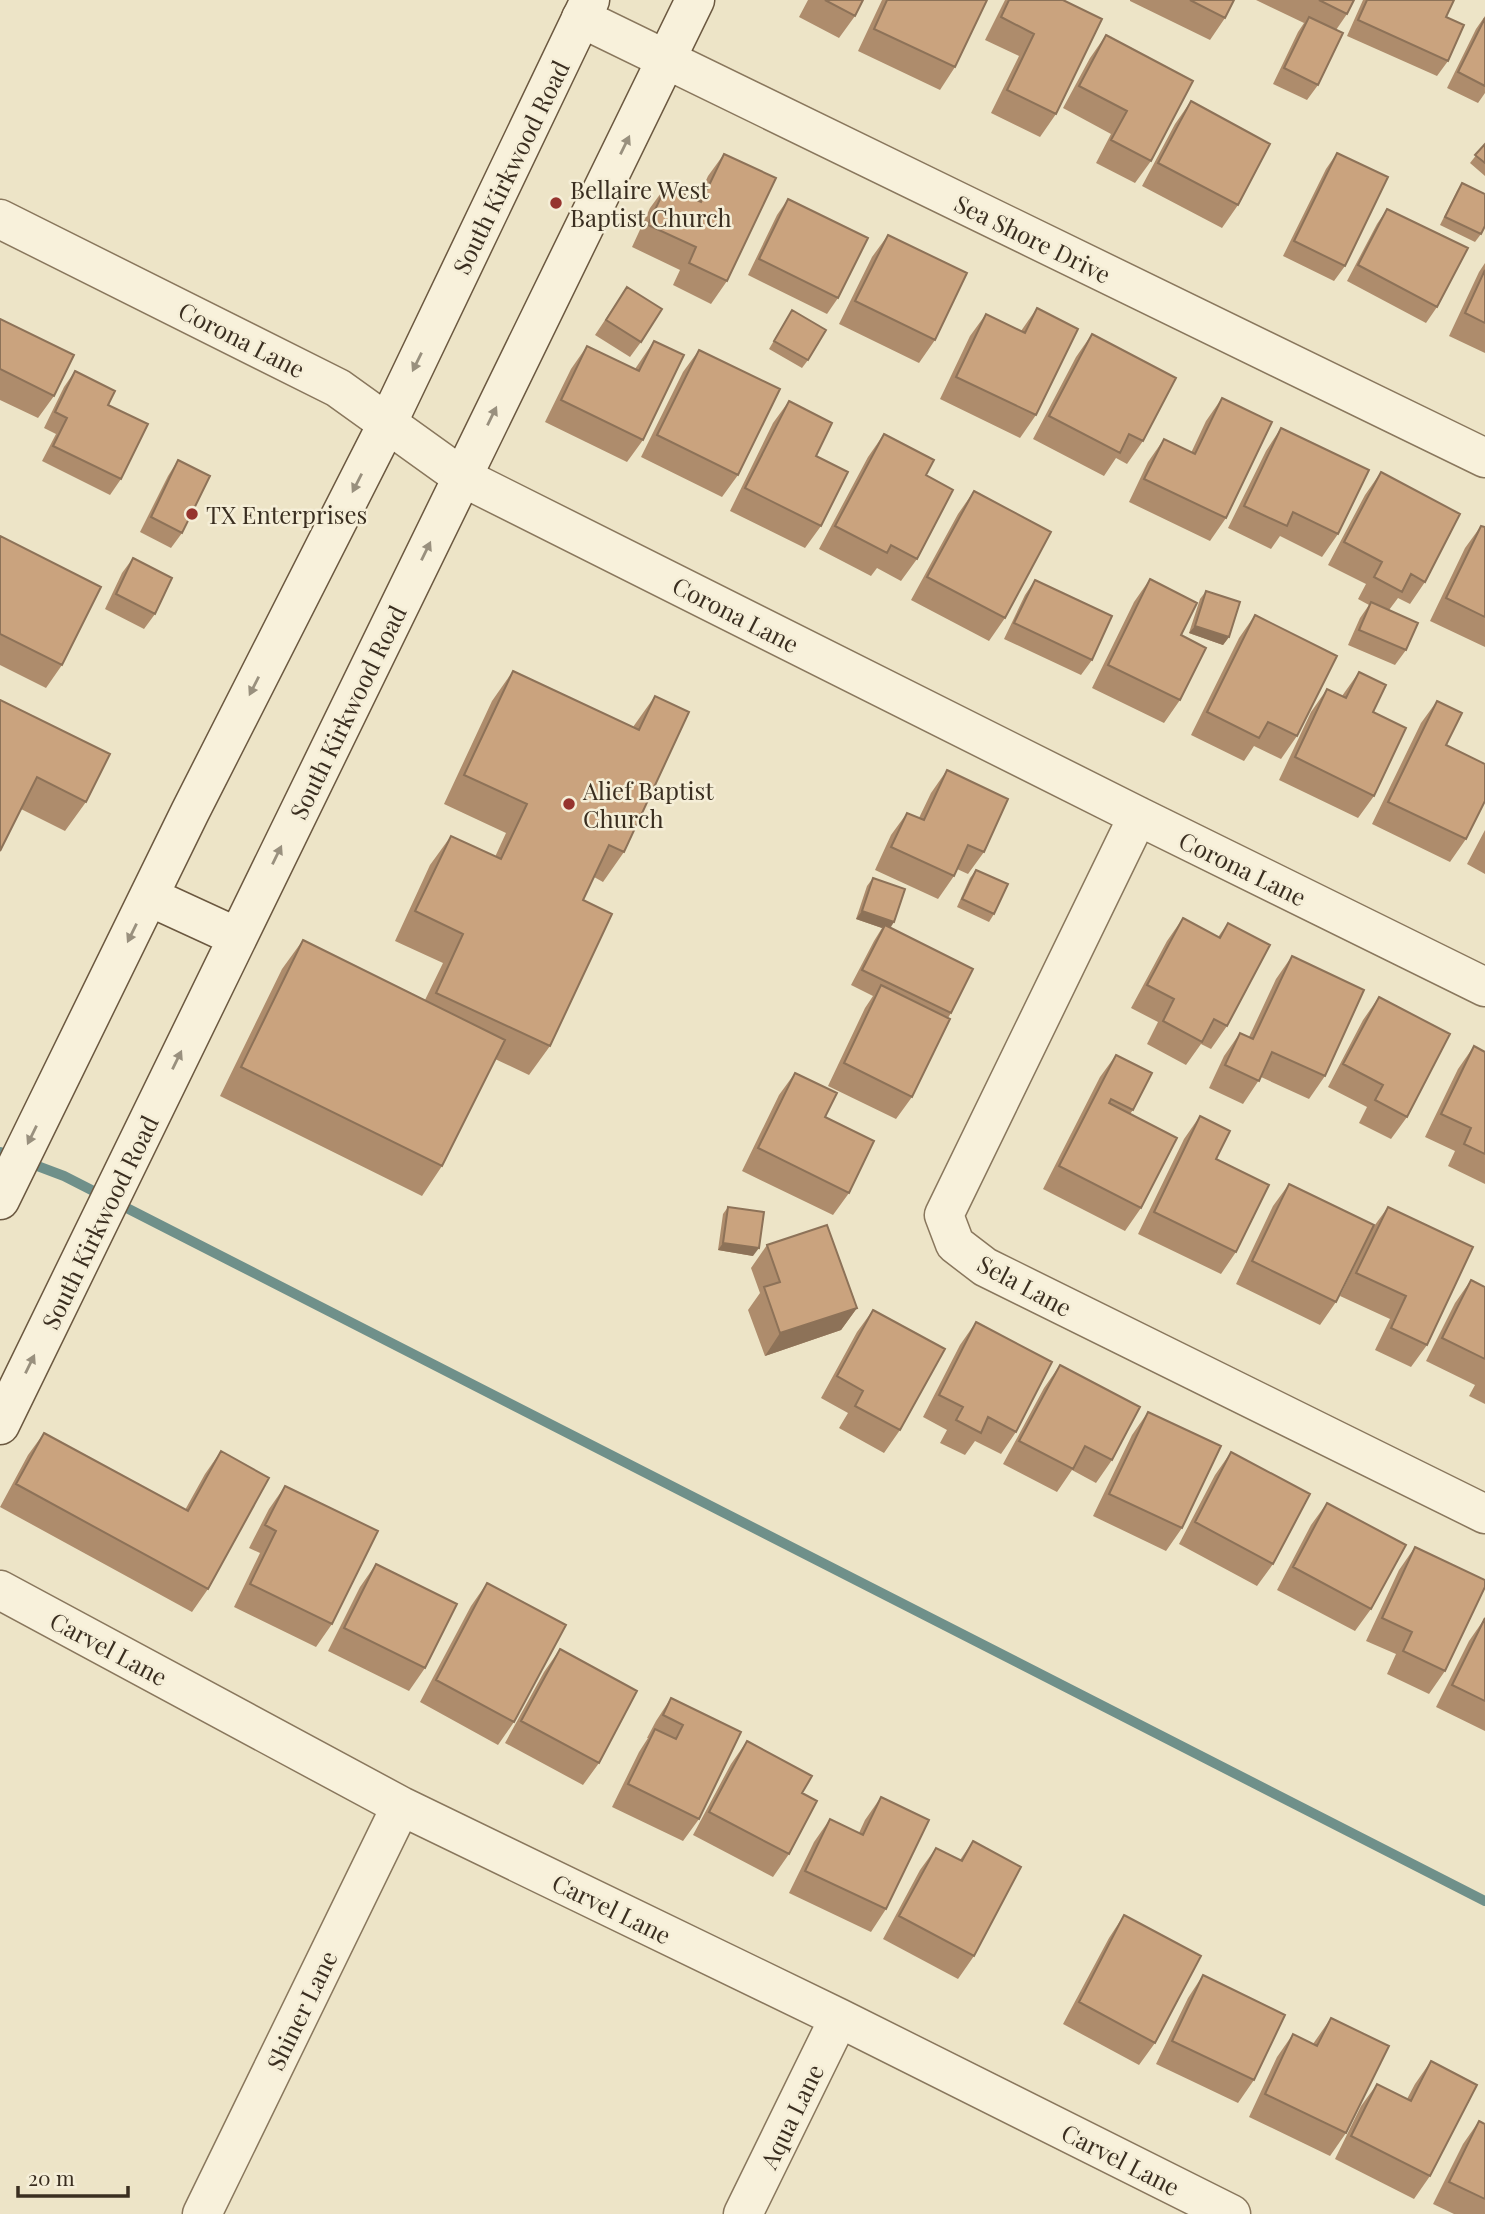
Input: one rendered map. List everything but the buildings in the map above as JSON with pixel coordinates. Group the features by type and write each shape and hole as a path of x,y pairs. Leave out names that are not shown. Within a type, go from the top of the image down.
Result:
{"street":[{"name":"South Kirkwood Road","path":"0,1425 695,0"},
{"name":"South Kirkwood Road","path":"0,1200 197,800 388,422 586,9"},
{"name":"Sea Shore Drive","path":"586,9 667,60 1485,458"},
{"name":"Corona Lane","path":"0,219 338,388 463,477 1485,987"},
{"name":"Sela Lane","path":"1138,816 944,1214 955,1244 985,1266 1485,1514"},
{"path":"150,897 237,937"},
{"name":"Carvel Lane","path":"0,1590 401,1806 839,2018 1231,2214"},
{"name":"Shiner Lane","path":"202,2214 401,1806"},
{"name":"Aqua Lane","path":"743,2214 839,2018"}],"waterway":[{"path":"0,1152 64,1176 1485,1901"}],"place":[{"name":"Bellaire West Baptist Church","path":"556,203"},
{"name":"TX Enterprises","path":"192,514"},
{"name":"Alief Baptist Church","path":"569,804"}]}
